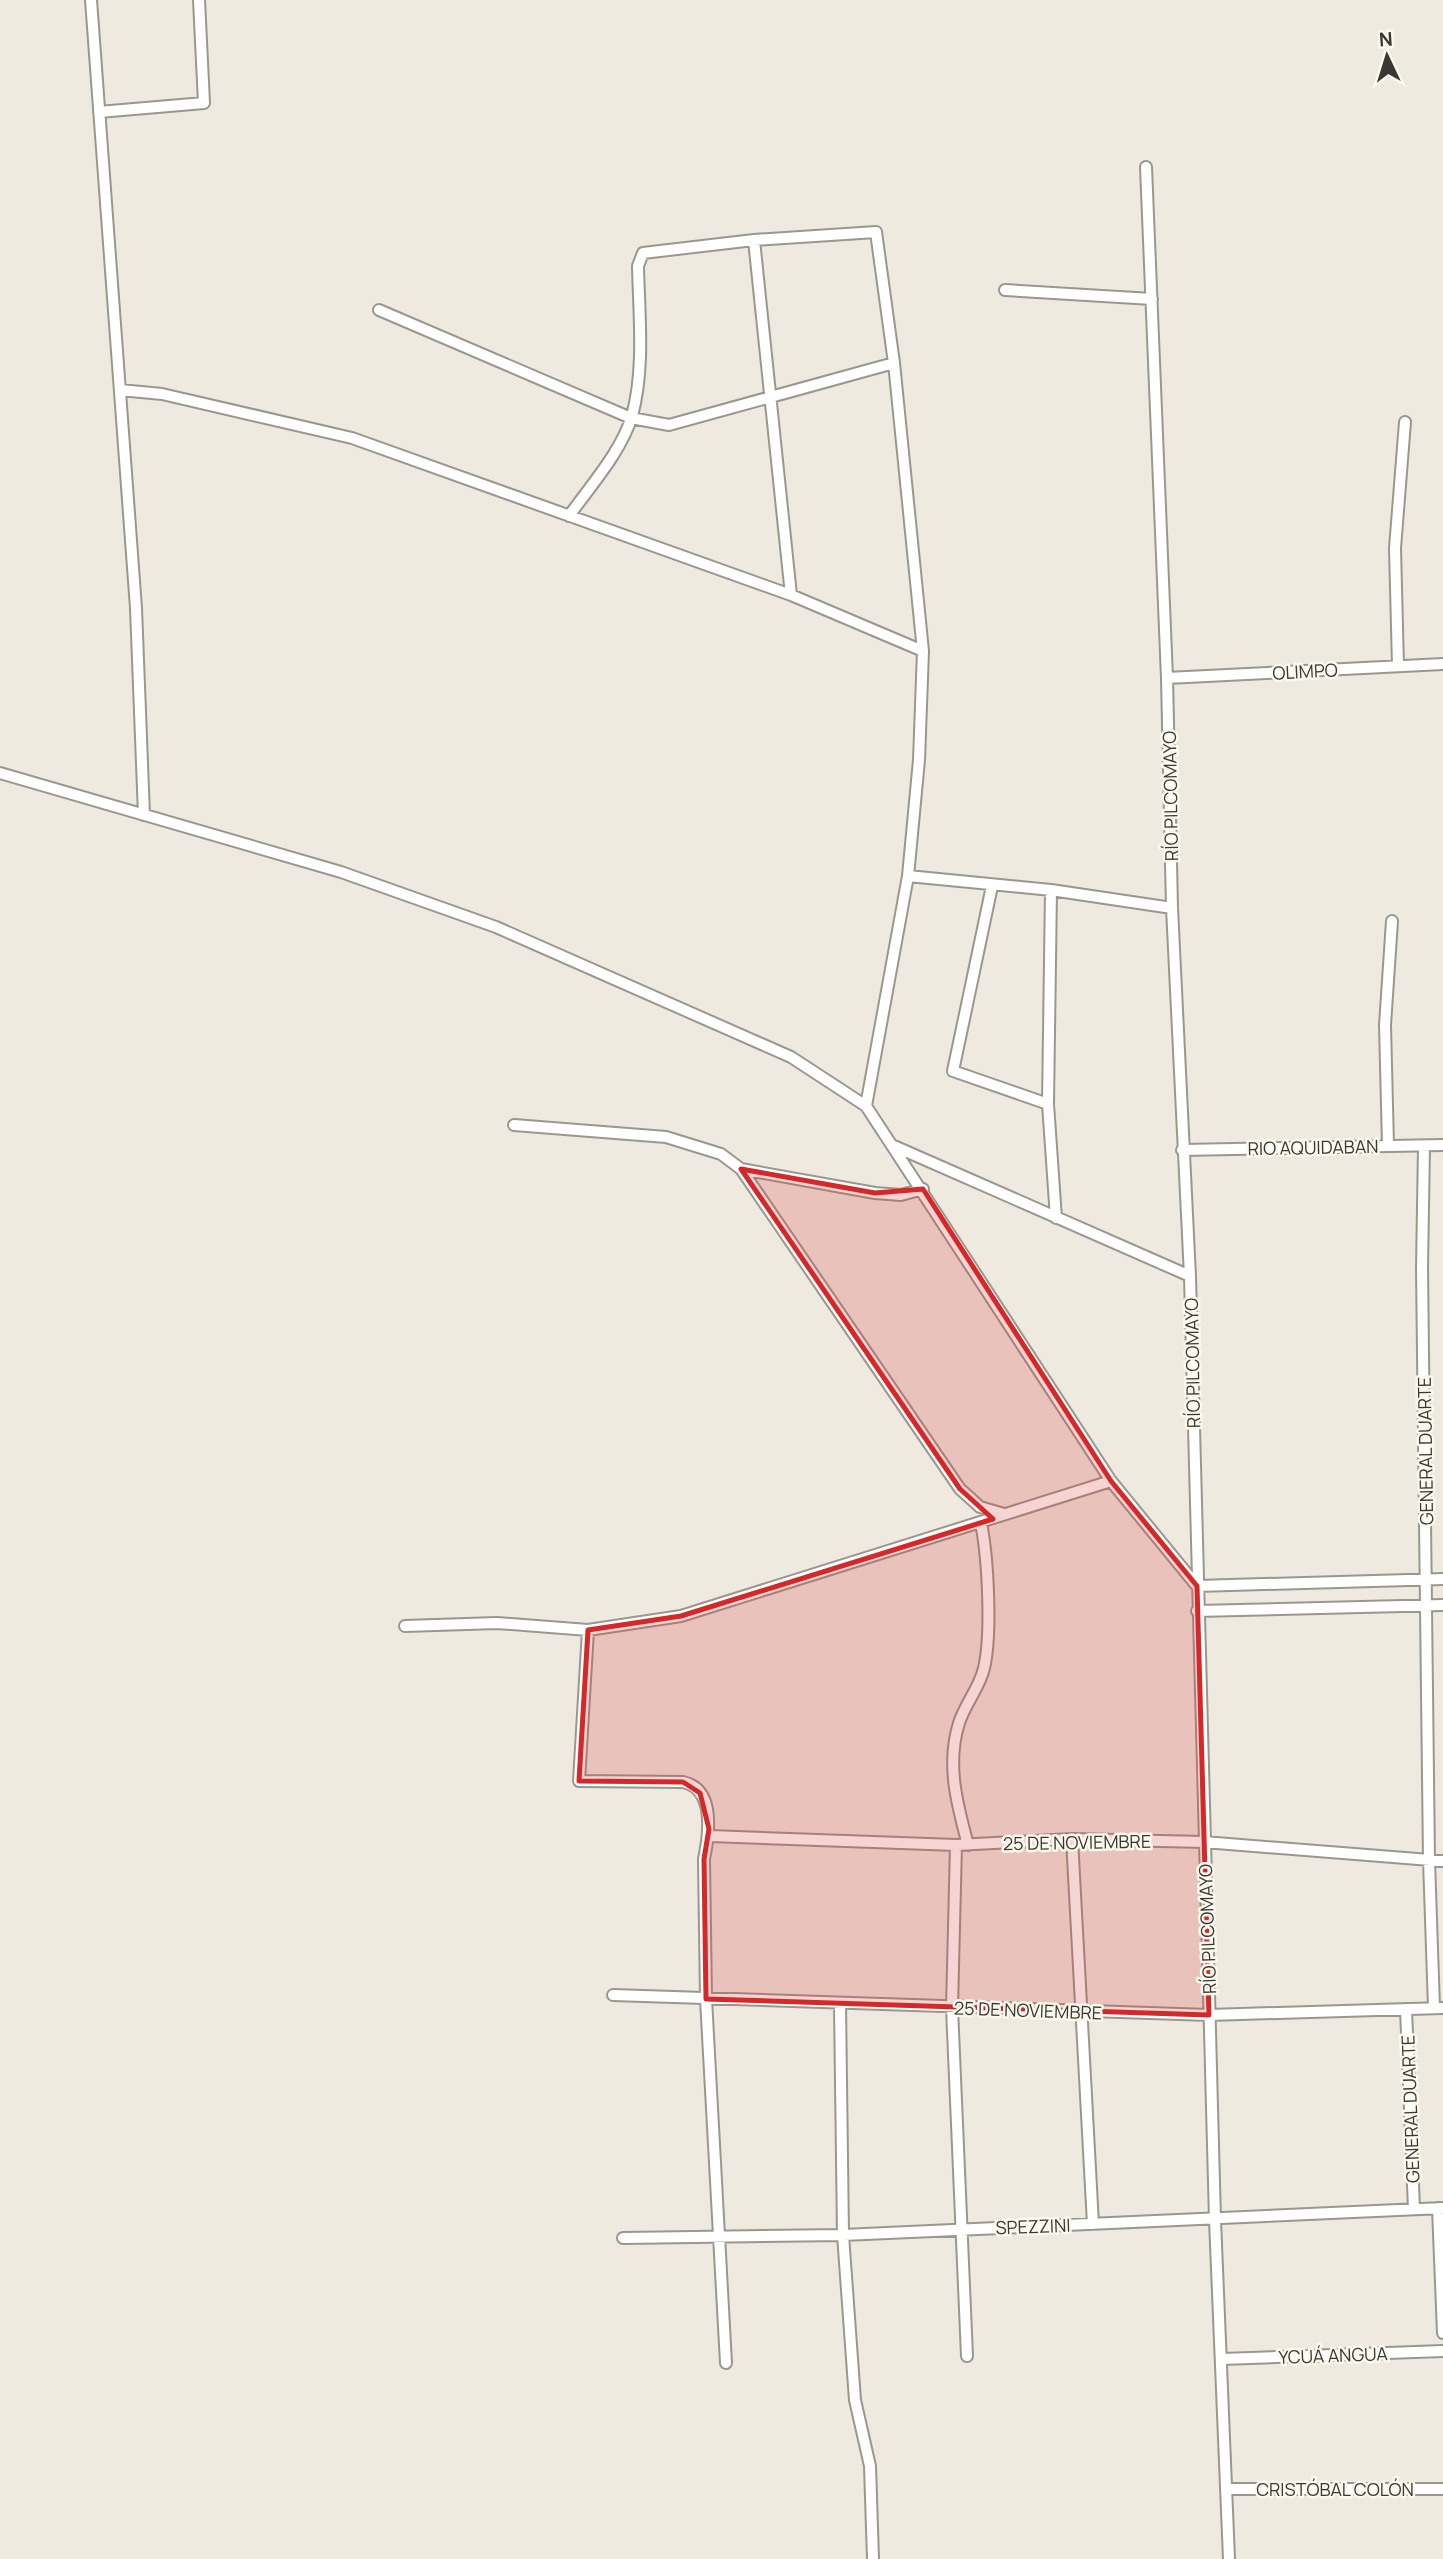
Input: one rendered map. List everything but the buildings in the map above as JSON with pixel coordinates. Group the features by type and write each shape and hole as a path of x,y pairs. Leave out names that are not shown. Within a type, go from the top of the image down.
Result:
{"street":[{"path":"91,0 136,608 144,815"},
{"path":"99,112 204,103 199,0"},
{"name":"RÍO PILCOMAYO","path":"1146,167 1167,678 1172,908 1190,1276 1196,1587 1215,2220 1229,2559"},
{"path":"569,516 609,460 631,418 639,377 638,266 643,253 754,240 876,232 894,363 923,651 919,760 908,876 866,1106"},
{"path":"754,240 791,595"},
{"path":"1005,290 1152,299"},
{"path":"379,310 631,418 669,425 894,363"},
{"path":"120,390 162,394 352,438 791,595 923,651"},
{"path":"1398,666 1395,548 1405,422"},
{"name":"OLIMPO","path":"1167,678 1443,664"},
{"path":"0,773 341,872 496,927 791,1057 866,1106 1111,1481 1196,1587 1443,1579"},
{"path":"908,876 1051,891 1172,908"},
{"path":"992,886 953,1071 1048,1104"},
{"path":"1051,891 1048,1104 1056,1217"},
{"path":"1388,1146 1385,1025 1392,921"},
{"path":"514,1125 666,1137 721,1154 741,1169 960,1489 980,1507 1004,1514"},
{"name":"RIO AQUIDABAN","path":"1182,1150 1443,1145"},
{"path":"894,1146 1190,1276"},
{"name":"GENERAL DUARTE","path":"1424,1146 1422,1268 1429,1860 1438,2008"},
{"path":"741,1169 875,1193 901,1195 922,1189"},
{"path":"405,1626 497,1623 588,1630 681,1616 1111,1481"},
{"path":"967,2356 953,2008 962,1845 954,1791 954,1746 960,1722 984,1669 988,1601 981,1522"},
{"path":"1197,1611 1443,1605"},
{"path":"588,1630 579,1781 656,1780 691,1784 706,1807 709,1836 704,1859 706,1999 726,2363"},
{"name":"25 DE NOVIEMBRE","path":"709,1836 962,1845 1072,1839 1204,1842 1443,1861"},
{"path":"1072,1839 1093,2224"},
{"name":"25 DE NOVIEMBRE","path":"613,1995 840,2005 1209,2015 1438,2008"},
{"path":"840,2005 843,2235 855,2400 870,2466 873,2559"},
{"name":"GENERAL DUARTE","path":"1406,2009 1414,2209"},
{"path":"1441,2208 1443,2333"},
{"name":"SPEZZINI","path":"623,2238 843,2235 1441,2208"},
{"name":"YCUÁ ANGUA","path":"1222,2359 1443,2351"},
{"name":"CRISTÓBAL COLÓN","path":"1227,2489 1443,2489"}],"highlighted area":[{"path":"741,1169 875,1193 923,1189 1111,1481 1197,1586 1209,2015 706,1999 704,1859 709,1829 700,1793 683,1782 579,1781 588,1630 681,1616 993,1519 960,1489"}]}
